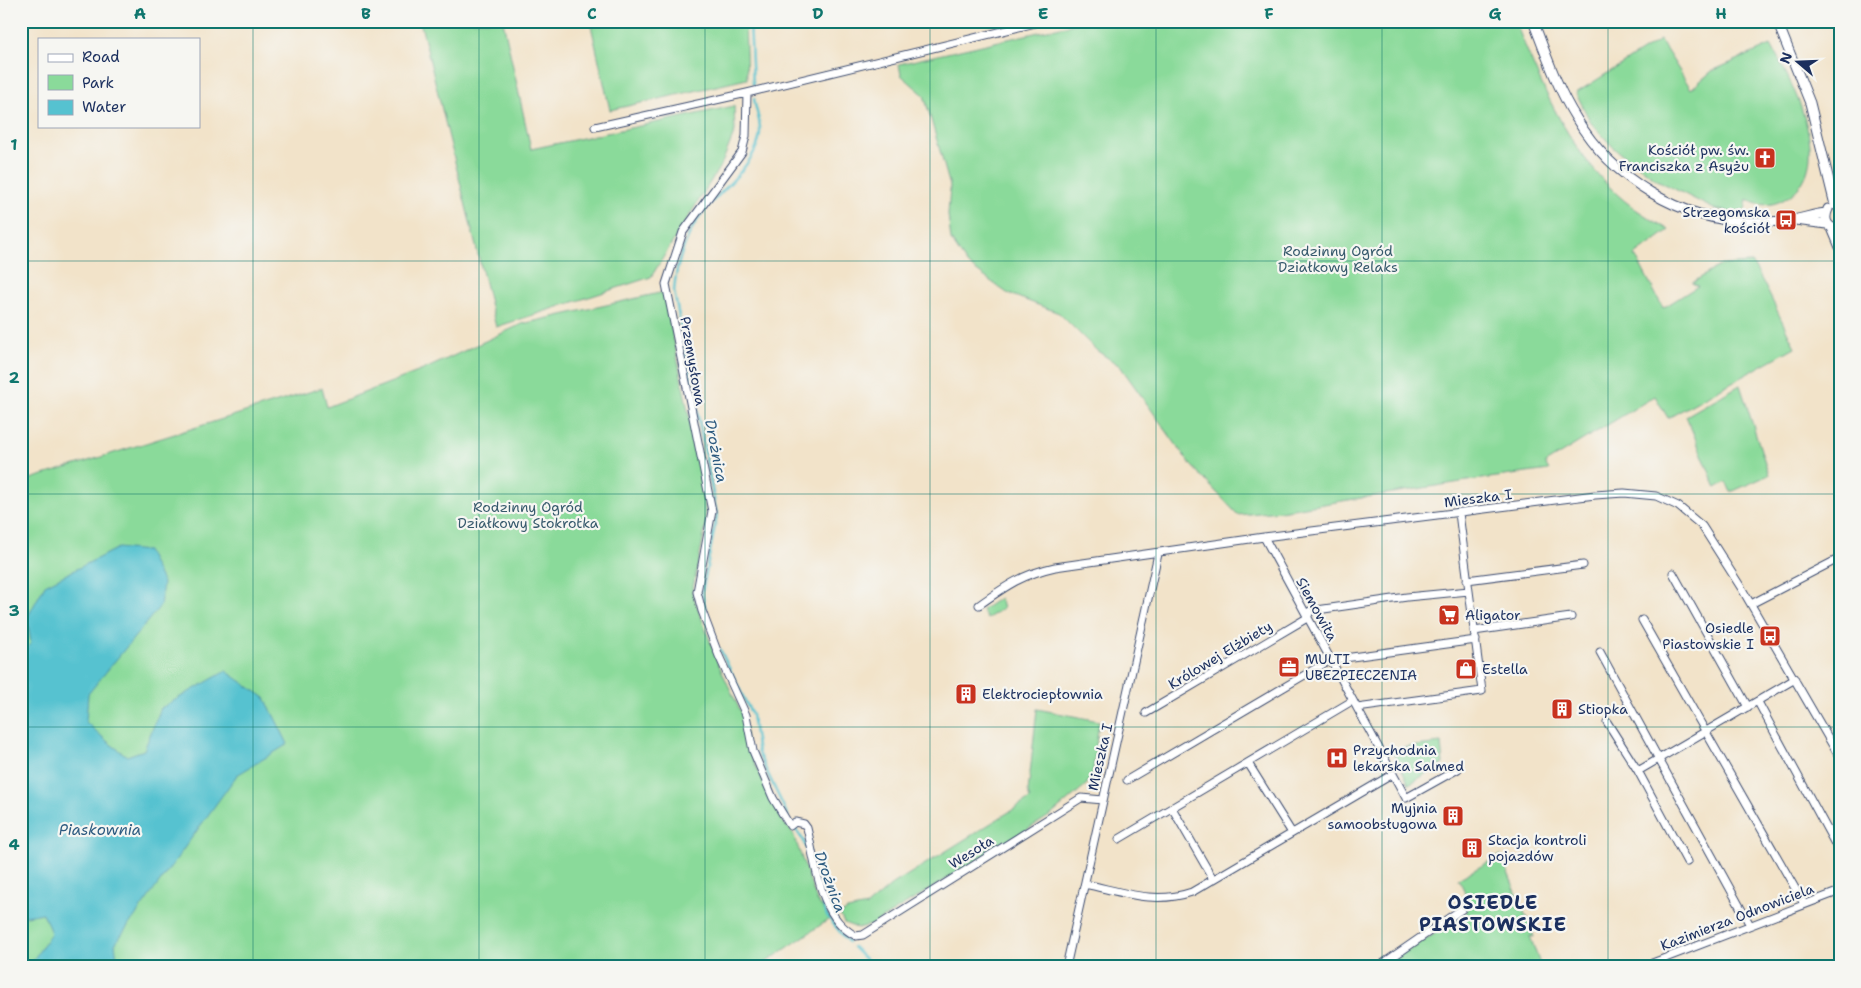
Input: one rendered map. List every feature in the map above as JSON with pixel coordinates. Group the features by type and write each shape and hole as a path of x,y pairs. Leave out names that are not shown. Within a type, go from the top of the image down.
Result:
{"main road":[{"path":"1533,21 1563,95 1575,118 1587,136 1622,173 1647,190 1693,212 1739,221 1795,220 1833,227"},
{"path":"1777,21 1801,77 1838,205 1826,213 1808,215 1795,220"},
{"path":"1826,213 1840,247"}],"street":[{"path":"594,127 747,93 1044,21"},
{"name":"Przemysłowa","path":"747,93 746,136 742,152 683,232 666,284 712,511 697,592 718,656 746,714 753,751 773,798 790,826 795,822 800,822 807,828 826,902 840,925 856,936"},
{"name":"Mieszka I","path":"979,605 1011,582 1032,572 1056,567 1158,554 1264,537 1624,493 1661,498 1678,506 1702,526 1751,604 1840,758"},
{"path":"1357,708 1482,691 1458,513"},
{"name":"Siemowita","path":"1264,537 1406,798 1458,769"},
{"name":"Mieszka I","path":"1066,967 1158,554"},
{"path":"1751,604 1840,558"},
{"path":"1468,580 1583,565"},
{"path":"1673,573 1748,707"},
{"name":"Królowej Elżbiety","path":"1146,713 1307,618 1310,611 1315,609 1407,596 1469,591"},
{"path":"1474,631 1571,617"},
{"path":"1642,620 1804,904"},
{"path":"1127,780 1330,660 1476,640"},
{"path":"1600,652 1750,925"},
{"path":"1638,772 1795,679"},
{"path":"1119,839 1352,701"},
{"path":"1758,702 1840,853"},
{"path":"1607,722 1638,772 1687,862"},
{"path":"1248,763 1292,833"},
{"path":"1084,884 1158,899 1183,895 1393,774"},
{"name":"Wesoła","path":"856,936 863,935 1081,798 1103,800"},
{"path":"1172,808 1213,879"},
{"name":"Kazimierza Odnowiciela","path":"1642,967 1840,890"},
{"path":"1378,967 1462,909"}],"green space":[{"path":"420,21 503,21 531,149 734,106 735,131 722,163 651,277 496,327"},
{"path":"590,21 745,21 747,79 610,110"},
{"name":"Rodzinny Ogród Działkowy Relaks","path":"1087,21 1515,21 1545,91 1570,137 1584,158 1618,195 1642,214 1669,230 1635,255 1663,308 1698,286 1692,283 1721,265 1752,263 1795,347 1668,418 1655,396 1545,463 1549,470 1280,511 1238,515 1190,464 1120,366 1096,350 1059,313 1007,293 967,264 951,240 948,215 950,186 924,95 901,75 899,64"},
{"path":"1660,40 1691,89 1712,71 1771,45 1790,82 1807,126 1810,148 1808,168 1800,186 1783,200 1774,204 1765,205 1751,202 1747,199 1745,210 1737,211 1736,213 1714,209 1657,180 1614,148 1591,123 1576,93"},
{"name":"Rodzinny Ogród Działkowy Stokrotka","path":"664,292 704,490 706,526 692,592 718,663 744,719 748,750 783,822 793,833 817,901 831,918 759,967 21,967 21,482 322,388 327,407 423,370 522,324"},
{"path":"1740,385 1769,475 1731,492 1726,482 1716,488 1686,416"},
{"path":"1000,598 1003,608 987,619 982,610"},
{"path":"1037,709 1099,721 1093,771 1087,784 1051,815 872,925 857,928 844,923 840,915 847,910 867,906 893,884 1030,799 1028,792"},
{"path":"1441,743 1443,764 1409,784 1391,749"},
{"path":"1501,855 1534,937 1530,936 1541,967 1381,967 1463,916 1466,912 1467,902 1458,879"}],"water":[{"name":"Piaskownia","path":"118,548 147,551 163,583 160,606 88,694 86,722 127,756 144,750 161,708 226,671 265,698 288,744 237,775 115,944 118,967 67,967 62,962 32,962 51,933 43,913 21,917 21,656 31,643 27,618 45,585"}],"waterway":[{"name":"Drożnica","path":"750,21 753,84"},
{"name":"Drożnica","path":"707,616 702,593 717,515 674,291 680,257 695,224 708,206 748,163 754,152 760,132 754,98"},
{"name":"Drożnica","path":"720,649 752,715 758,753 788,816"},
{"name":"Drożnica","path":"794,827 803,840 812,865"},
{"name":"Drożnica","path":"817,885 827,916 848,942"},
{"name":"Drożnica","path":"853,947 873,967"}],"place":[{"name":"Kościół pw. św. Franciszka z Asyżu","path":"1765,158"},
{"name":"Strzegomska kościół","path":"1786,220"},
{"name":"Aligator","path":"1449,615"},
{"name":"Osiedle Piastowskie I","path":"1770,636"},
{"name":"MULTI UBEZPIECZENIA","path":"1289,667"},
{"name":"Estella","path":"1466,669"},
{"name":"Elektrociepłownia","path":"966,694"},
{"name":"Stiopka","path":"1562,709"},
{"name":"Przychodnia lekarska Salmed","path":"1337,758"},
{"name":"Myjnia samoobsługowa","path":"1453,816"},
{"name":"Stacja kontroli pojazdów","path":"1472,848"}],"district":[{"name":"OSIEDLE PIASTOWSKIE","path":"1493,913"}]}
